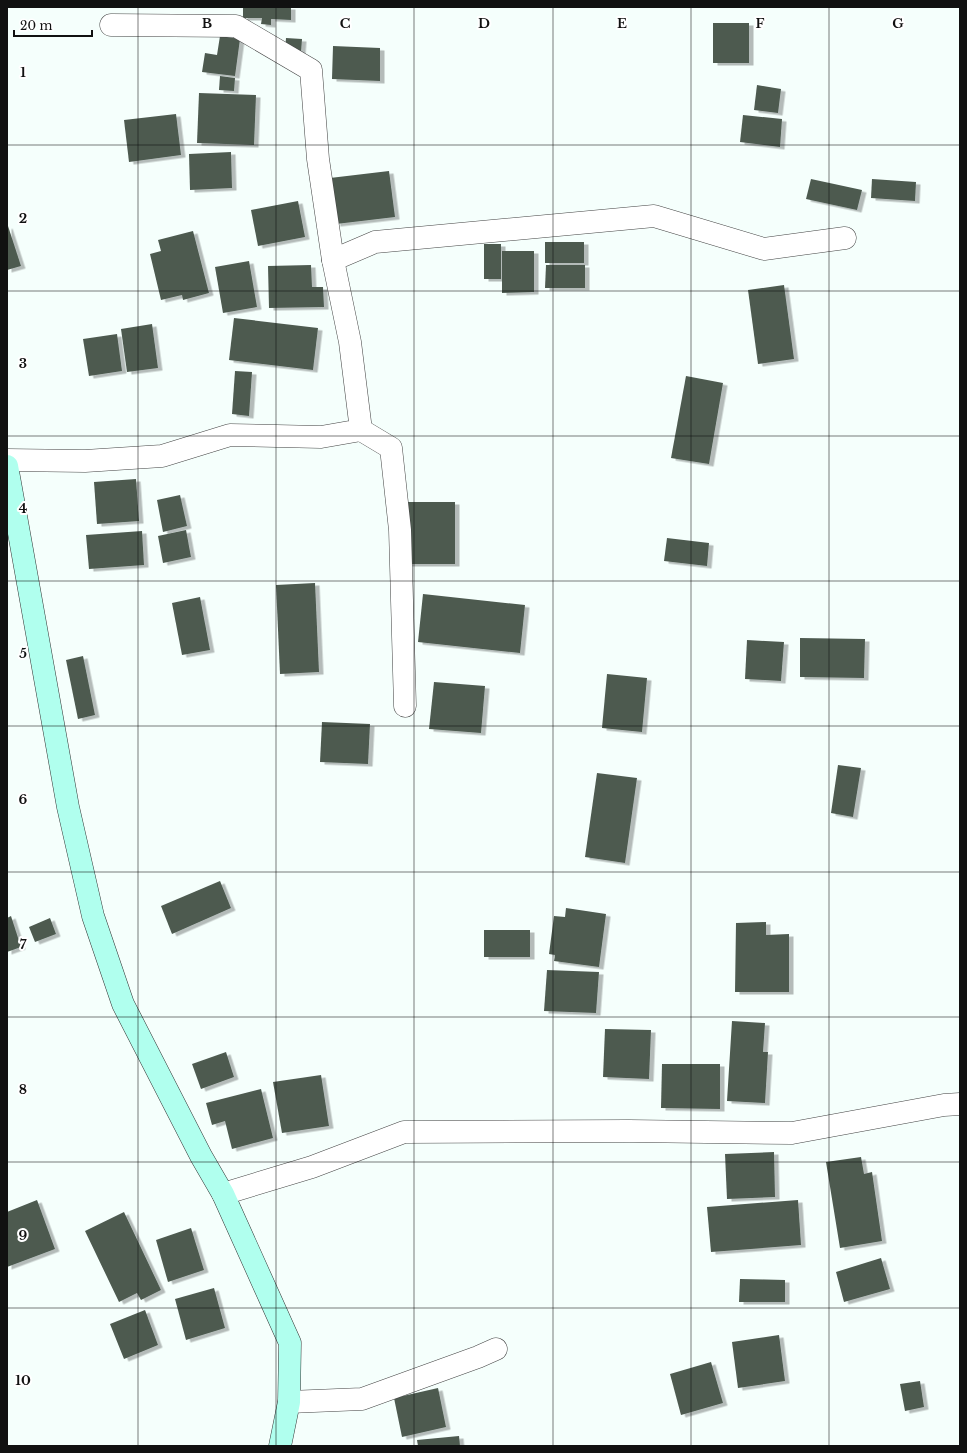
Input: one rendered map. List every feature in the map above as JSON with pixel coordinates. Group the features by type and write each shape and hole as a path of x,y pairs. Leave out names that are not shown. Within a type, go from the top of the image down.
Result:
{"street":[{"path":"111,26 236,26 311,70 318,159 333,260 350,342 361,430"},
{"path":"333,260 375,242 654,216 764,249 845,238"},
{"path":"7,460 84,461 162,456 230,435 321,437 361,430 391,448 400,530 405,706"},
{"path":"7,466 68,807 93,916 123,1004 201,1156 223,1194 290,1343 289,1402 280,1446"},
{"path":"223,1194 312,1167 404,1132 629,1131 792,1133 944,1105 960,1104"},
{"path":"289,1402 362,1399 478,1357 496,1349"}],"building":[{"path":"243,7 291,7 291,20 271,19 271,25 261,24 262,18 243,18"},
{"path":"713,23 749,23 749,63 713,63"},
{"path":"220,36 240,39 235,76 202,72 205,53 217,55"},
{"path":"286,38 302,39 301,52 285,51"},
{"path":"333,46 380,48 380,81 332,79"},
{"path":"220,76 235,78 234,91 219,90"},
{"path":"757,85 781,89 778,113 754,110"},
{"path":"199,93 256,95 254,145 197,143"},
{"path":"176,114 181,155 129,162 124,120"},
{"path":"743,115 782,119 780,147 740,142"},
{"path":"231,152 232,188 190,190 189,154"},
{"path":"389,171 395,217 336,224 330,178"},
{"path":"811,179 862,190 857,210 806,199"},
{"path":"872,179 916,182 915,201 871,198"},
{"path":"298,201 305,237 258,246 251,210"},
{"path":"8,226 21,266 7,270 7,227"},
{"path":"193,231 209,293 183,300 182,295 161,300 150,254 161,251 158,240"},
{"path":"545,242 584,242 584,263 545,263"},
{"path":"484,244 501,244 501,279 484,279"},
{"path":"502,251 534,251 534,292 502,293"},
{"path":"249,261 257,307 223,313 215,267"},
{"path":"311,265 312,287 323,287 324,307 269,308 268,266"},
{"path":"546,265 585,265 585,288 545,288"},
{"path":"784,285 794,359 758,364 748,290"},
{"path":"234,318 318,328 313,370 229,360"},
{"path":"152,324 158,368 127,372 121,329"},
{"path":"117,334 122,371 89,376 83,339"},
{"path":"235,371 252,372 249,416 232,414"},
{"path":"686,376 723,383 709,464 671,458"},
{"path":"136,479 139,521 97,524 94,482"},
{"path":"180,495 187,526 163,532 157,500"},
{"path":"406,502 455,502 455,564 406,564"},
{"path":"186,530 191,557 163,563 158,536"},
{"path":"142,531 144,565 89,569 86,535"},
{"path":"667,538 709,543 707,566 664,561"},
{"path":"315,583 319,672 280,674 276,585"},
{"path":"423,594 525,605 520,653 418,642"},
{"path":"200,597 210,650 182,655 172,603"},
{"path":"800,638 865,639 864,678 800,677"},
{"path":"747,640 784,642 781,681 745,679"},
{"path":"83,656 95,715 78,719 66,660"},
{"path":"607,674 647,678 642,732 602,728"},
{"path":"434,682 485,686 481,733 429,729"},
{"path":"322,722 370,724 368,764 320,762"},
{"path":"838,765 861,768 853,817 831,813"},
{"path":"597,773 637,778 625,863 585,857"},
{"path":"220,881 231,908 172,934 161,906"},
{"path":"566,908 606,914 599,967 554,961 555,955 549,954 554,916 565,917"},
{"path":"11,916 21,947 7,952 7,918"},
{"path":"50,918 56,934 35,942 29,927"},
{"path":"766,922 766,935 789,934 789,992 735,992 736,923"},
{"path":"484,930 530,930 530,957 484,957"},
{"path":"547,970 599,972 596,1013 544,1011"},
{"path":"732,1021 765,1023 763,1052 768,1052 765,1103 727,1101"},
{"path":"605,1029 651,1030 649,1079 603,1077"},
{"path":"226,1052 234,1077 201,1089 192,1064"},
{"path":"662,1064 720,1064 720,1109 661,1108"},
{"path":"321,1075 329,1126 282,1133 273,1082"},
{"path":"261,1089 273,1138 232,1149 225,1121 212,1125 206,1103"},
{"path":"774,1152 775,1197 727,1199 725,1154"},
{"path":"861,1157 864,1174 872,1172 882,1241 840,1248 826,1162"},
{"path":"37,1200 55,1249 7,1267 7,1212"},
{"path":"798,1200 801,1245 711,1252 707,1207"},
{"path":"124,1212 161,1290 141,1300 137,1293 119,1302 85,1231"},
{"path":"191,1228 204,1270 168,1282 156,1240"},
{"path":"881,1258 890,1289 844,1302 836,1272"},
{"path":"740,1279 785,1280 785,1302 739,1302"},
{"path":"214,1288 225,1328 186,1340 175,1299"},
{"path":"145,1310 158,1345 124,1359 110,1324"},
{"path":"779,1335 785,1381 738,1388 732,1342"},
{"path":"711,1362 723,1403 681,1415 670,1374"},
{"path":"920,1381 924,1407 905,1411 900,1384"},
{"path":"438,1388 446,1427 402,1437 394,1398"},
{"path":"459,1436 460,1446 418,1446 417,1440"}]}
